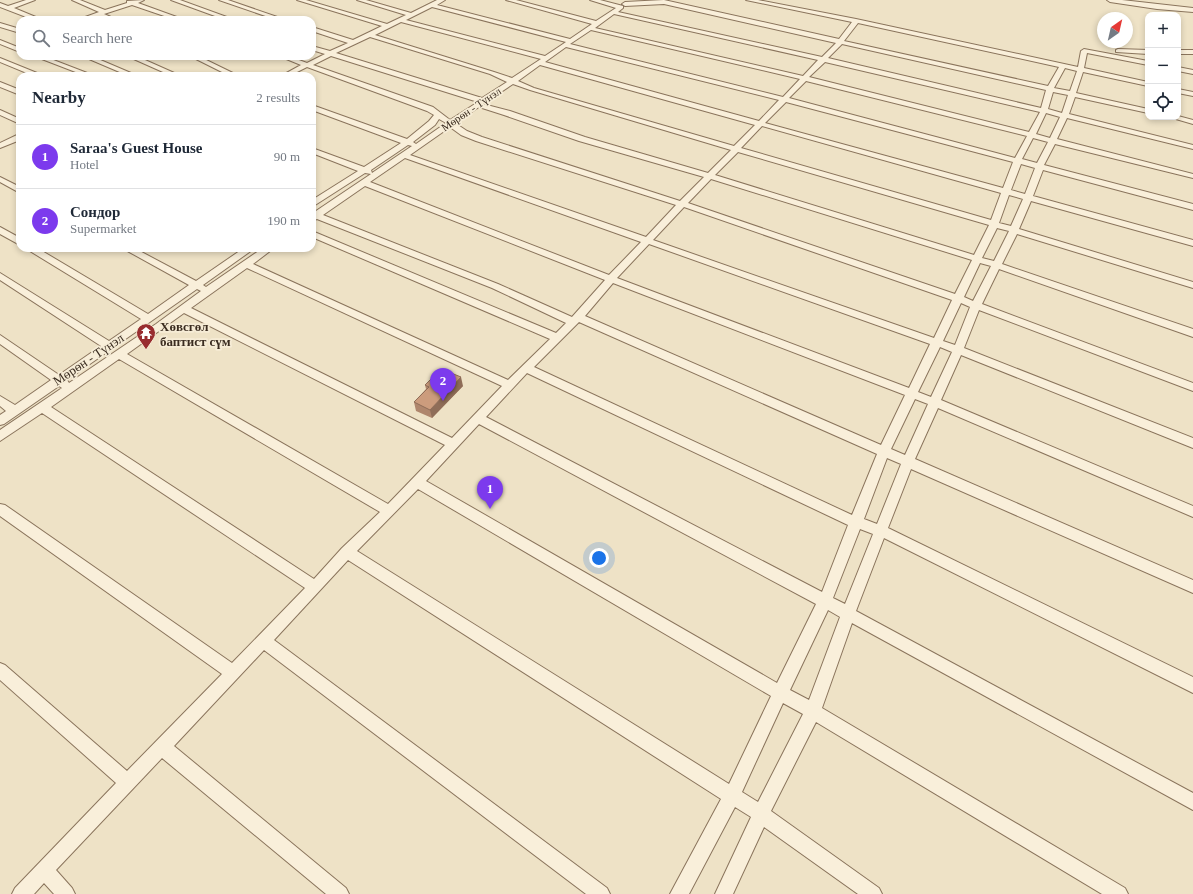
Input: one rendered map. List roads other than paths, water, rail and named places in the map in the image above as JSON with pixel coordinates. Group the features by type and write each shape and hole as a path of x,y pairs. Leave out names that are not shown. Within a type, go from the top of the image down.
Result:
{"street":[{"path":"8,8 32,0"},
{"path":"75,0 105,12"},
{"path":"124,0 170,16"},
{"path":"92,16 141,0"},
{"path":"174,0 220,16"},
{"path":"222,0 271,16"},
{"path":"300,0 388,26"},
{"path":"360,0 412,15"},
{"path":"292,72 442,0"},
{"path":"508,0 596,23"},
{"path":"593,0 626,4 664,2 1145,110"},
{"path":"749,0 856,21 1145,83"},
{"path":"1110,0 1157,7 1193,10"},
{"name":"Мөрөн - Түнэл","path":"316,216 612,12 626,4"},
{"path":"0,5 29,16"},
{"path":"432,5 567,43 1193,207"},
{"path":"612,12 1064,115 1193,147"},
{"path":"98,14 104,16"},
{"path":"401,20 760,124 1193,243"},
{"path":"21,894 264,641 347,552 389,511 509,385 576,320 611,279 682,204 841,41 856,21"},
{"path":"0,25 16,31"},
{"path":"589,28 804,78 1032,134 1193,176"},
{"path":"316,30 354,43"},
{"path":"369,35 492,73 532,90 994,224 1193,285"},
{"path":"2,45 16,41"},
{"path":"2,45 16,49"},
{"path":"316,49 480,103 582,139 710,176 996,265 1193,333"},
{"path":"724,894 761,814 813,711 848,614 882,531 908,461 958,350 976,305 1014,230 1040,166 1064,115 1081,69 1084,51 1145,52"},
{"path":"1090,51 1145,62"},
{"path":"1181,52 1193,52"},
{"path":"0,60 30,72"},
{"path":"48,60 81,72"},
{"path":"95,60 125,72"},
{"path":"140,60 168,72"},
{"path":"202,60 227,72"},
{"path":"293,60 430,109 464,133 479,139 682,204 959,299 1193,387"},
{"path":"679,894 732,796 825,601 884,451 935,343 959,299 976,259 994,224 1018,160 1044,111 1050,89 1063,65"},
{"path":"1181,70 1193,72"},
{"path":"0,84 16,91"},
{"path":"1181,92 1193,94"},
{"path":"316,108 417,146"},
{"path":"0,112 16,120"},
{"path":"316,199 408,142 432,123 438,114"},
{"path":"1181,119 1193,122"},
{"path":"0,137 10,142"},
{"path":"0,146 16,140"},
{"path":"316,152 376,175"},
{"path":"404,155 647,242 958,350 1193,443"},
{"path":"0,179 16,188"},
{"path":"365,183 611,279 934,402 1193,512"},
{"path":"316,202 329,207"},
{"path":"316,218 495,286 576,320 908,461 1193,587"},
{"path":"0,230 16,240"},
{"path":"316,236 558,338"},
{"path":"37,252 147,318"},
{"path":"134,252 202,288"},
{"path":"0,421 147,318 202,288 245,252"},
{"name":"Мөрөн - Түнэл","path":"0,436 184,309 202,288 246,264 263,252"},
{"path":"246,264 509,385"},
{"path":"0,276 108,345"},
{"path":"184,309 453,444"},
{"path":"0,339 70,388"},
{"path":"119,354 389,511"},
{"path":"526,368 855,522 882,531 1193,685"},
{"path":"0,400 15,411"},
{"path":"42,407 315,587"},
{"path":"477,418 825,601 1193,802"},
{"path":"417,482 813,711 1119,894"},
{"path":"0,508 233,673"},
{"path":"347,552 761,814 873,894"},
{"path":"264,641 601,894"},
{"path":"0,670 128,782"},
{"path":"162,746 340,894"},
{"path":"44,870 66,894"}],"place":[{"name":"Хөвсгөл баптист сүм","path":"146,350"},
{"name":"Сондор","path":"443,401"},
{"name":"Saraa's Guest House","path":"490,509"}]}
